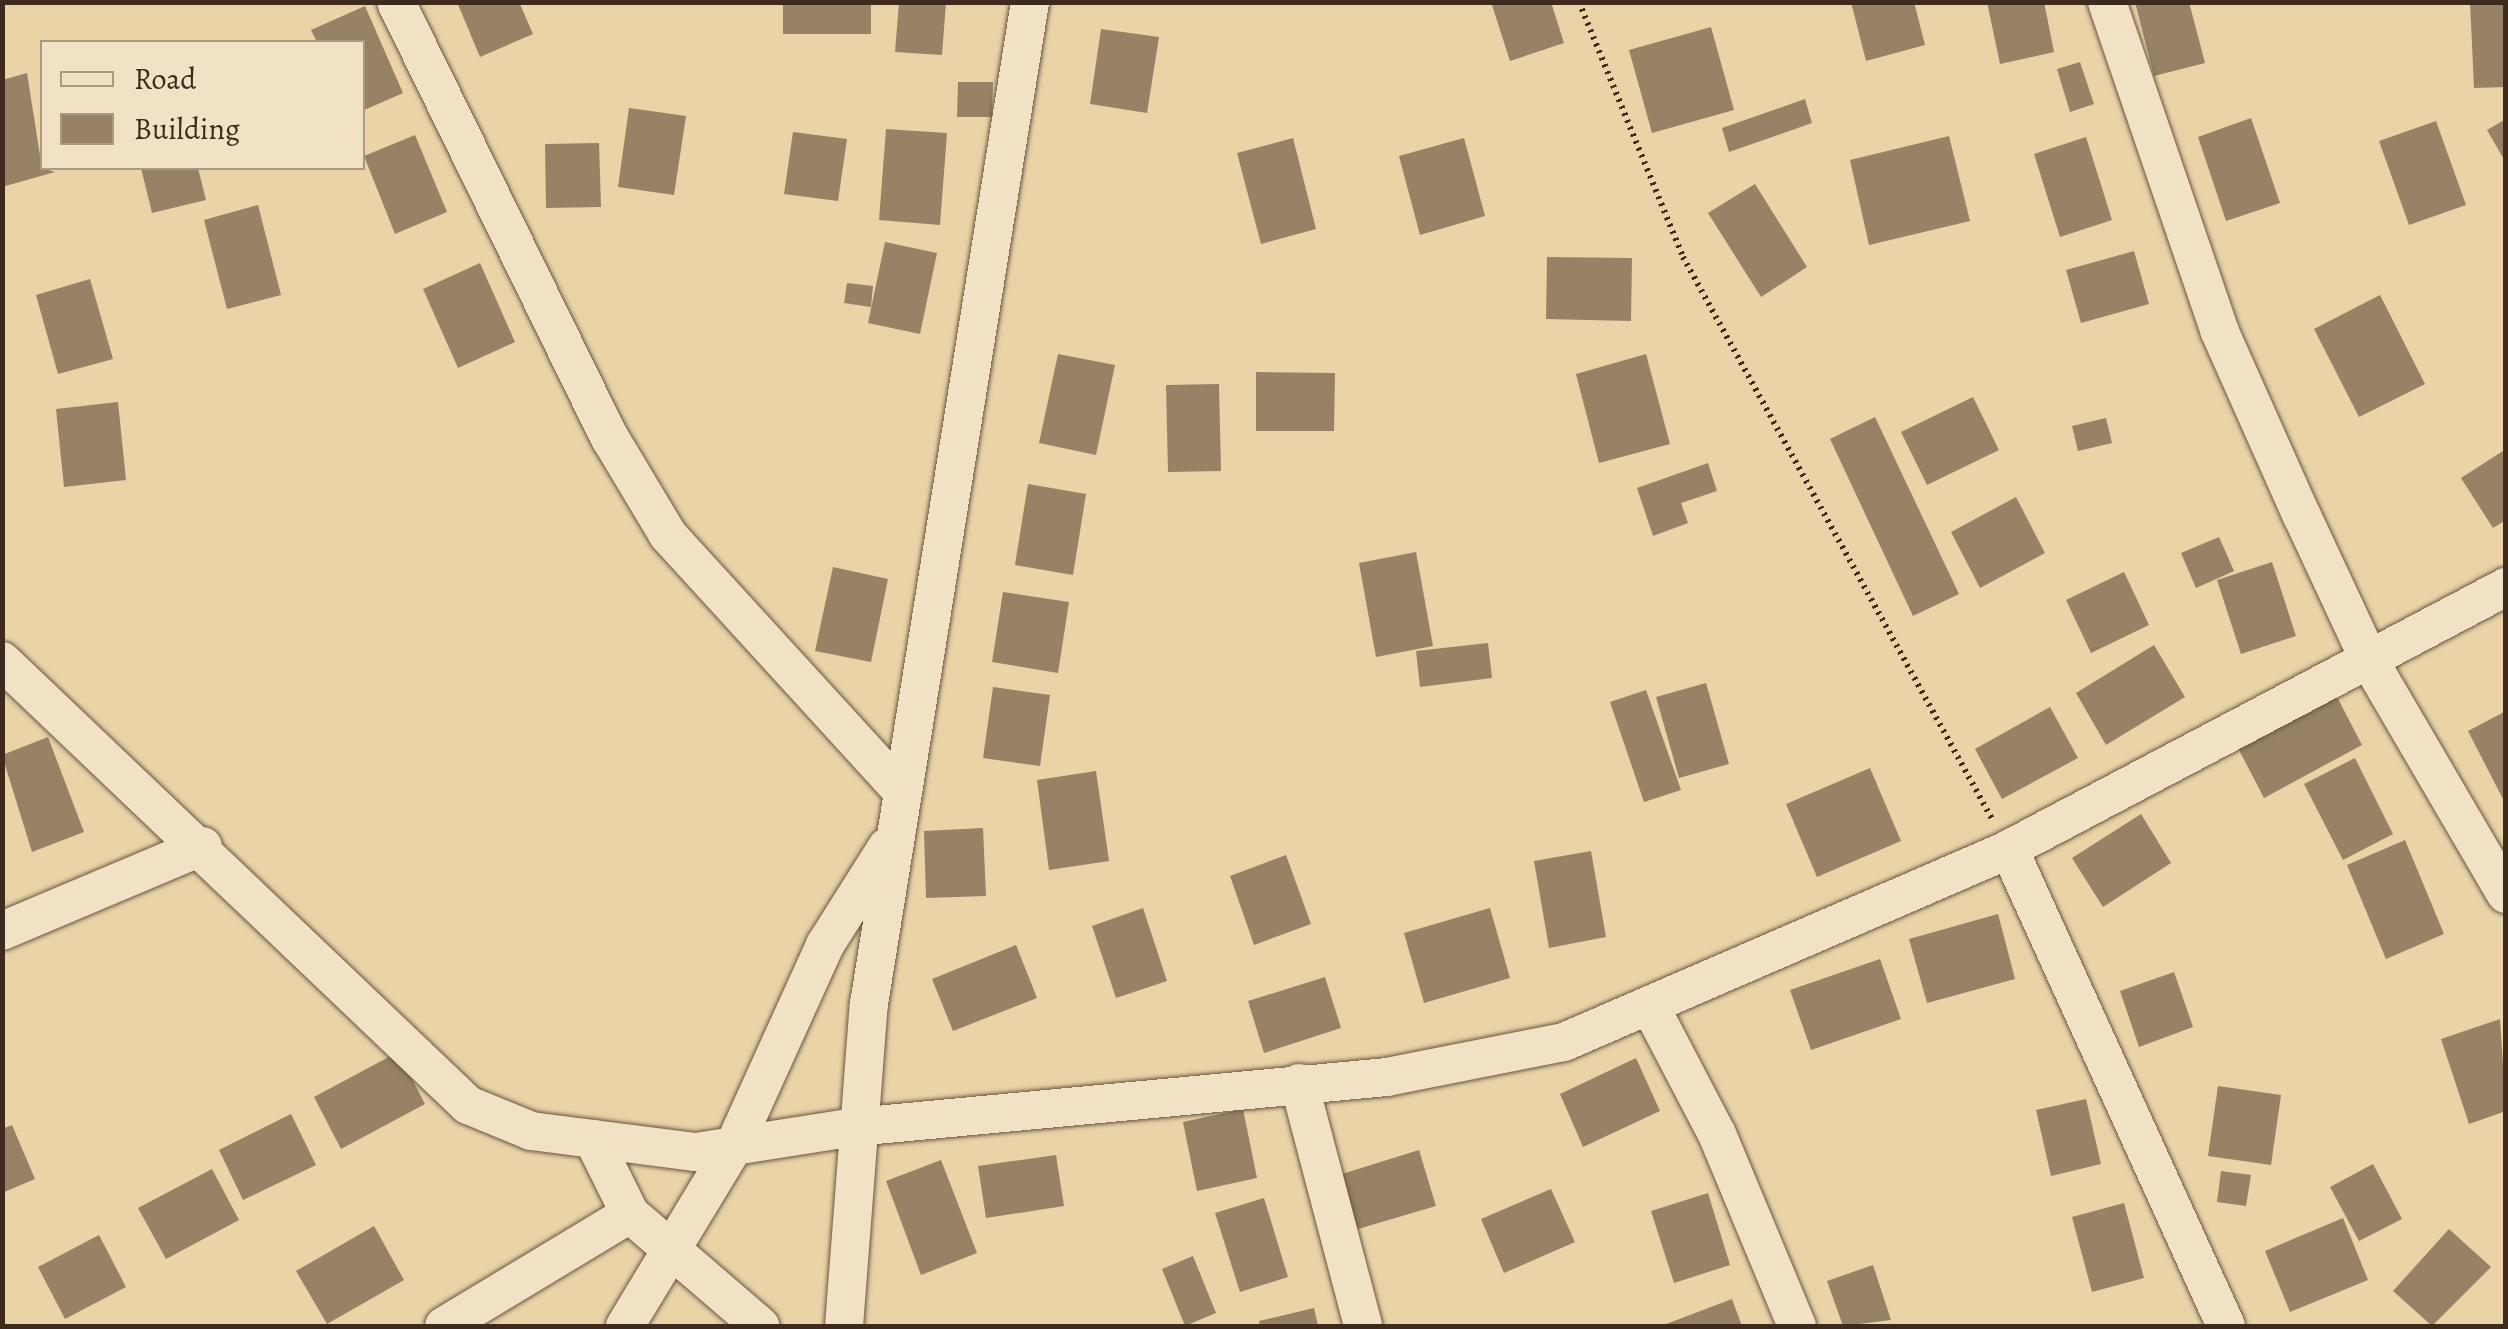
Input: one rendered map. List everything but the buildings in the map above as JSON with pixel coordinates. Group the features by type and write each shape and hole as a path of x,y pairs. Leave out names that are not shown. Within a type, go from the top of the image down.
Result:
{"street":[{"path":"396,2 610,438 668,534 903,792"},
{"path":"844,1326 854,1126 903,792 1030,2"},
{"path":"2107,2 2219,330 2369,660 2502,878"},
{"path":"2,662 203,846 468,1105 508,1124 594,1139 733,1148 854,1126 1472,1066 1651,1008 2009,849 2506,586"},
{"path":"626,1326 670,1245 733,1148 825,945 897,832"},
{"path":"2,931 203,846"},
{"path":"2009,849 2226,1326"},
{"path":"1651,1008 1717,1134 1798,1326"},
{"path":"1299,1084 1363,1326"},
{"path":"594,1139 630,1214 760,1326"},
{"path":"444,1326 630,1214"}],"path":[{"path":"1579,2 1683,258 2009,849"}]}
